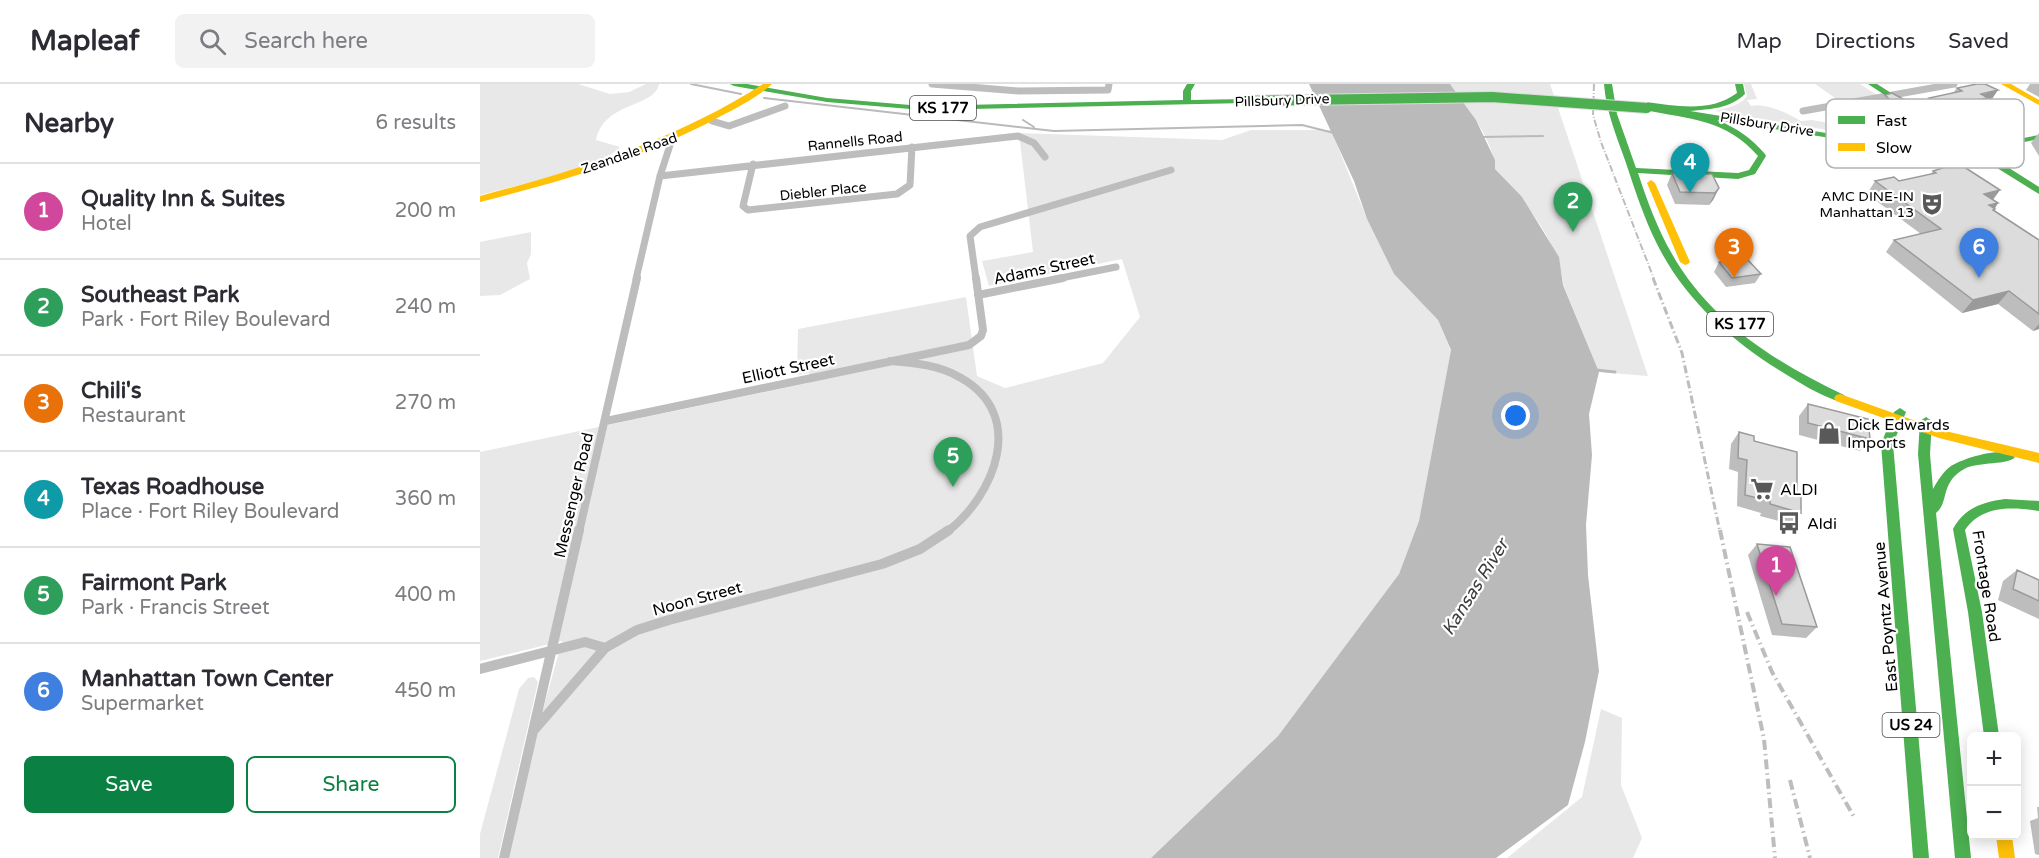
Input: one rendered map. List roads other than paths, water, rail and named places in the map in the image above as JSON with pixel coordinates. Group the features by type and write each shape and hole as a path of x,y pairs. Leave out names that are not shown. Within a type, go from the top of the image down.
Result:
{"main road":[{"name":"Pillsbury Drive","path":"734,84 768,86 836,101 922,108 1188,94 1245,98 1492,97 1646,106 1826,133"},
{"path":"1608,84 1608,95 1640,170"},
{"name":"KS 177","path":"1616,84 1616,93 1667,252 1699,299 1733,330 1769,357 1847,401 1897,416"},
{"name":"KS 177","path":"1646,106 1699,109 1717,107 1732,103 1741,94 1739,84"},
{"path":"1872,84 1896,99"},
{"path":"2005,84 2039,103"},
{"name":"Zeandale Road","path":"480,199 585,169 672,139 712,121 768,86"},
{"name":"KS 177","path":"1640,170 1738,176 1752,172 1762,156 1749,138 1735,129 1703,118 1646,106"},
{"name":"Pillsbury Drive","path":"2024,140 2039,137"},
{"path":"2003,168 2039,191"},
{"name":"KS 177","path":"1640,170 1686,264 1706,291 1730,315 1767,344 1803,367 1897,416"},
{"path":"1847,401 1874,421 1887,444"},
{"path":"1897,416 2039,458"},
{"name":"East Poyntz Avenue","path":"1897,416 1887,444 1921,858"},
{"path":"1925,426 2039,447"},
{"name":"US 24","path":"1925,426 1923,454 1931,514 1963,858"},
{"name":"US 24","path":"1931,514 1937,504 1940,487 1950,471 1962,464 2000,457 2039,458"},
{"name":"Frontage Road","path":"1990,732 1975,612 1959,529 1967,516 1980,510 2009,504 2039,506"},
{"path":"2005,840 2007,858"}],"street":[{"path":"932,84 1019,91 1109,87"},
{"path":"1873,99 1954,84"},
{"path":"712,121 729,126 785,106"},
{"path":"1803,111 1826,107"},
{"name":"Rannells Road","path":"660,176 1018,136 1034,143 1045,157"},
{"name":"Messenger Road","path":"504,858 531,733 606,421 660,176 672,139"},
{"name":"Diebler Place","path":"753,164 743,206 748,210 776,209 897,194 910,184 912,147"},
{"path":"978,295 970,236 972,232 980,227 1171,170"},
{"name":"Adams Street","path":"978,295 1116,267"},
{"name":"Elliott Street","path":"606,421 890,360 959,348 975,342 983,330 978,295"},
{"name":"Noon Street","path":"531,733 605,648 637,630 885,564 922,548 960,520 987,487 998,459 996,420 987,400 972,384 948,370 922,363 890,360"},
{"path":"480,669 585,642 605,648"}],"water":[{"name":"Kansas River","path":"1309,84 1450,84 1476,120 1495,160 1495,169 1522,197 1559,257 1563,285 1599,372 1589,414 1592,455 1586,525 1588,575 1599,671 1585,742 1568,805 1496,858 1151,858 1278,736 1399,574 1419,521 1451,350 1438,320 1394,274 1367,219 1354,181"}],"waterway":[{"path":"691,84 741,94"},
{"path":"764,98 1054,131 1302,125 1334,133"},
{"path":"1023,120 1034,127"},
{"path":"1481,137 1543,136"},
{"path":"1596,370 1615,372"}],"railway":[{"path":"1594,84 1593,115 1601,142 1654,279"},
{"path":"1653,278 1682,353 1720,532"},
{"path":"1720,530 1764,739 1775,858"},
{"path":"1747,612 1772,672 1854,817"},
{"path":"1790,780 1810,858"}],"place":[{"name":"Texas Roadhouse","path":"1690,193"},
{"name":"AMC DINE-IN Manhattan 13","path":"1932,204"},
{"name":"Southeast Park","path":"1573,232"},
{"name":"Chili's","path":"1734,278"},
{"name":"Manhattan Town Center","path":"1979,278"},
{"name":"Dick Edwards Imports","path":"1829,433"},
{"name":"Fairmont Park","path":"953,487"},
{"name":"ALDI","path":"1762,489"},
{"name":"Aldi","path":"1789,523"},
{"name":"Quality Inn & Suites","path":"1776,596"}]}
